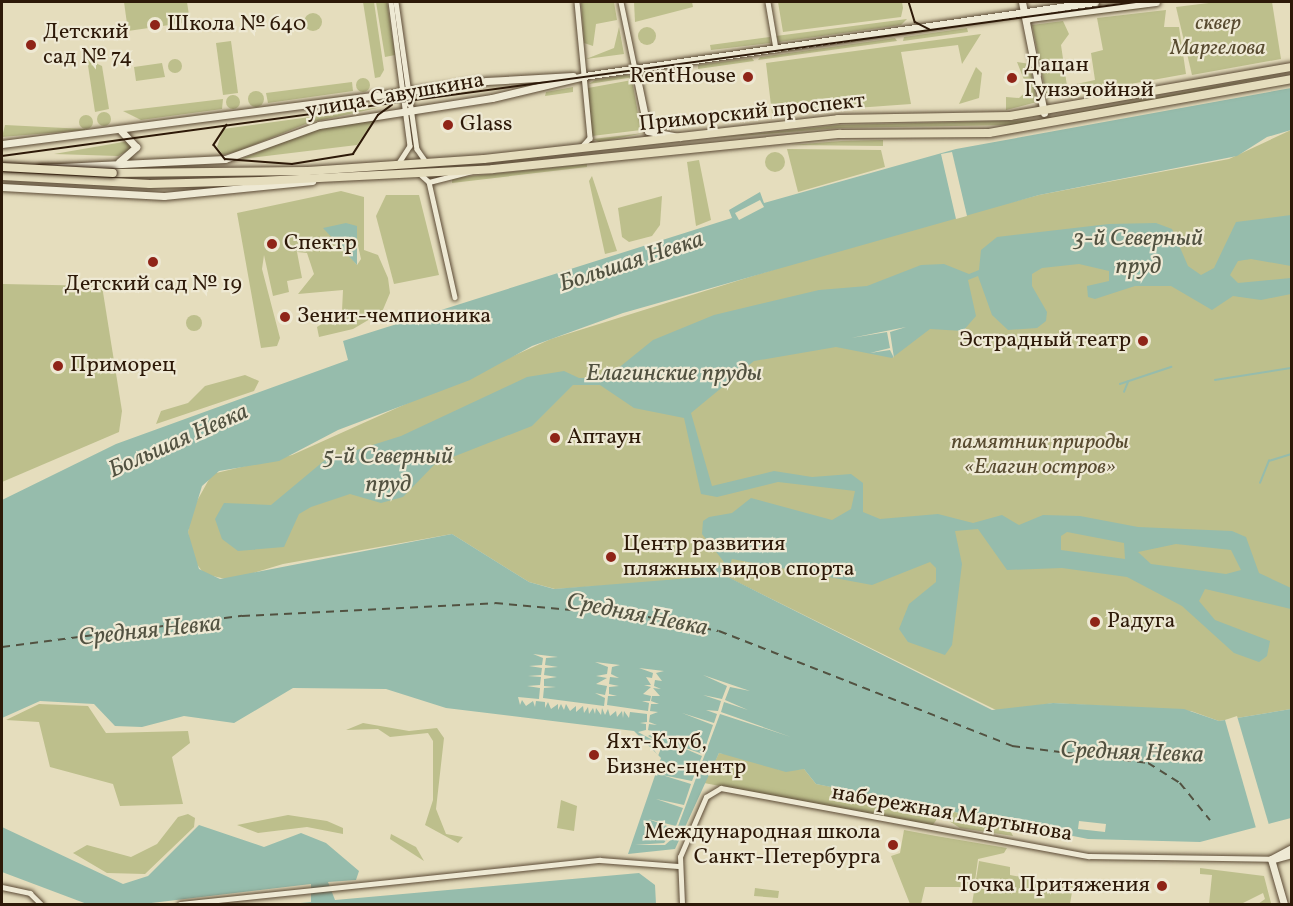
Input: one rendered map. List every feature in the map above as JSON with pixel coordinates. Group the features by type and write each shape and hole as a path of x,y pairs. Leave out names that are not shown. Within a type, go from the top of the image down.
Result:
{"main road":[{"path":"1022,2 1044,113"},
{"name":"улица Савушкина","path":"2,169 225,159 319,125 408,111 584,76 1095,2"},
{"name":"улица Савушкина","path":"1024,14 1029,18 1156,2"},
{"name":"Приморский проспект","path":"213,179 579,149 838,119 1044,113 1292,67"},
{"path":"635,69 648,131 679,137"},
{"name":"улица Савушкина","path":"2,144 122,131 517,77 584,76"},
{"name":"Приморский проспект","path":"2,187 164,196 347,177 475,169 840,134 1019,130 1292,79"},
{"name":"улица Савушкина","path":"108,165 135,152 134,139 122,131"},
{"path":"2,169 213,179"},
{"path":"2,176 213,179"},
{"name":"Приморский проспект","path":"213,179 347,177"},
{"name":"набережная Мартынова","path":"1271,859 1292,848"},
{"name":"набережная Мартынова","path":"1271,859 1292,854"},
{"path":"1271,859 1284,904"}],"street":[{"path":"391,2 407,92"},
{"path":"396,2 407,92 410,146 399,163"},
{"path":"577,2 590,138"},
{"path":"621,2 635,69"},
{"path":"768,2 776,49"},
{"path":"408,111 417,149 426,162"},
{"path":"590,138 604,146"},
{"path":"579,149 590,138"},
{"path":"429,182 475,169"},
{"path":"416,171 429,182 455,297"},
{"name":"набережная Мартынова","path":"678,866 703,802 721,788 1089,856 1271,859"},
{"path":"180,904 335,885 600,860 678,866 682,904"},
{"path":"2,887 30,893 41,904"}],"green space":[{"path":"124,2 187,2 190,22 128,31"},
{"path":"363,2 374,2 384,70 380,77 375,78"},
{"path":"376,2 387,2 395,55 385,57"},
{"path":"581,2 614,2 617,20 596,24 593,46 584,43"},
{"path":"634,2 692,2 693,7 635,22"},
{"path":"778,2 902,2 903,8 901,17 783,32"},
{"name":"сквер Маргелова","path":"1217,2 1272,2 1281,59 1192,75 1176,7"},
{"path":"1147,5 1148,8 1067,18 1067,15"},
{"path":"1166,10 1164,27 1179,27 1186,74 1047,99 1032,25 1063,21 1069,34 1061,45 1067,86 1095,80 1091,53 1103,50 1097,18"},
{"path":"313,13 319,16 322,22 319,28 313,31 307,28 304,22 307,16"},
{"path":"907,19 901,25 779,42 776,36"},
{"path":"619,27 624,54 586,59 614,48"},
{"path":"647,27 653,30 656,36 653,42 647,45 641,42 638,36 641,30"},
{"path":"967,28 968,32 903,41 904,37"},
{"path":"981,34 962,64 958,45 901,52 911,104 772,114 766,63"},
{"path":"770,37 770,43 711,50 710,45"},
{"path":"895,38 897,41 758,60 760,57"},
{"path":"231,41 238,93 223,95 216,43"},
{"path":"752,58 754,61 698,69 698,65"},
{"path":"87,59 102,66 109,109 95,112"},
{"path":"172,59 178,59 182,66 178,73 172,73 168,69 168,63"},
{"path":"1017,62 1030,64 1037,102 1006,110 1006,97 1019,98 1028,90"},
{"path":"162,63 165,77 136,81 134,67"},
{"path":"976,67 982,73 979,98 959,104"},
{"path":"1291,72 1069,118 1012,125 839,128 715,138 838,125 1037,120"},
{"path":"626,75 634,77 589,84 595,80"},
{"path":"363,78 368,80 370,85 368,90 363,92 358,90 356,85 358,80"},
{"path":"632,80 641,130 592,136 588,88"},
{"path":"352,82 353,91 268,103 266,93"},
{"path":"573,87 573,92 545,96 546,92"},
{"path":"256,91 264,99 256,107 248,99"},
{"path":"233,95 238,97 240,102 238,107 233,109 228,107 226,102 228,97"},
{"path":"223,99 222,109 141,120 123,111"},
{"path":"382,107 308,123 236,152 223,155 217,147 223,129"},
{"path":"104,112 109,114 111,119 109,124 104,126 99,124 97,119 99,114"},
{"path":"86,115 91,117 93,122 91,127 86,129 81,127 79,122 81,117"},
{"path":"374,120 357,145 241,159 310,131"},
{"path":"5,125 85,129 85,130 2,137"},
{"name":"памятник природы «Елагин остров»","path":"1291,130 1291,709 1219,721 1191,711 1053,703 1000,712 717,572 688,580 555,589 529,582 452,534 283,564 230,580 204,574 191,556 188,532 193,508 212,474 292,455 551,339 878,237 1039,195 1229,159"},
{"path":"644,133 599,142 593,139"},
{"path":"883,140 883,146 791,145 841,141"},
{"path":"129,141 131,149 118,156 54,154"},
{"path":"787,149 881,150 885,167 798,192"},
{"path":"775,152 782,155 785,162 782,169 775,172 768,169 765,162 768,155"},
{"path":"699,160 711,220 696,226 687,162"},
{"path":"587,164 587,167 452,183 452,178"},
{"path":"592,176 617,251 605,254 589,181"},
{"path":"341,191 364,197 364,250 378,255 388,278 390,293 382,312 353,329 319,337 317,327 342,311 343,290 298,294 314,274 307,253 297,252 302,278 287,281 289,292 273,296 264,255 262,269 280,338 277,346 261,348 237,213","holes":["355,232 361,259 357,265 336,240"]},
{"path":"386,195 419,195 439,275 394,284 376,216"},
{"path":"662,196 660,225 652,236 629,242 622,237 618,208"},
{"name":"Приморец","path":"2,284 102,286 122,411 119,432 2,482"},
{"path":"194,315 200,317 202,323 200,329 194,331 188,329 186,323 188,317"},
{"path":"245,375 259,381 254,391 156,424 161,411 188,403 205,386"},
{"path":"39,704 88,706 106,733 188,731 190,743 172,757 183,804 120,806 113,784 50,767 39,722 6,720"},
{"path":"363,723 409,731 437,728 444,738 436,809 446,834 463,837 458,843 425,825 433,800 433,741 428,733 390,737 378,729 346,730"},
{"path":"719,753 769,762 779,770 804,769 816,784 943,808 1010,830 1013,836 960,828 946,819 937,819 932,826 704,783"},
{"path":"561,800 577,806 574,831 557,828"},
{"path":"188,814 195,818 194,827 145,874 107,873 73,853 87,845 131,857 157,844 178,817"},
{"path":"288,815 327,821 343,828 343,834 307,827 258,833 237,825"},
{"path":"904,830 1007,848 1004,853 978,859 975,881 967,887 925,887 921,904 910,904 891,856 900,853"},
{"path":"391,834 416,847 424,861 390,839"},
{"path":"979,861 1010,867 1010,875 1073,886 1070,904 972,904"},
{"path":"1200,868 1264,876 1271,903 1258,904 1265,899 1263,893 1241,904 1209,904 1212,875 1200,874"},
{"path":"755,888 779,891 778,898 754,896"}],"water":[{"path":"1291,88 1291,130 1267,137 1237,156 1039,195 623,313 532,346 470,380 338,430 279,461 219,471 202,486 188,532 199,569 220,579 452,534 529,582 554,589 704,577 724,562 702,534 703,521 709,517 732,513 751,498 832,520 851,509 855,491 778,482 717,497 701,494 684,418 634,408 600,385 573,385 532,426 435,464 403,497 381,503 350,494 311,507 299,514 284,547 238,551 222,539 215,519 224,503 271,505 325,460 401,436 527,377 564,371 579,378 606,378 653,340 714,315 819,290 867,286 921,265 944,264 969,274 979,270 981,250 997,237 1109,224 1156,223 1172,229 1188,266 1201,275 1214,268 1236,222 1291,215 1291,266 1251,259 1238,261 1230,275 1238,283 1291,278 1291,294 1261,300 1233,296 1212,310 1171,286 1135,286 1095,299 1088,297 1087,286 1109,281 1109,271 1079,264 1042,268 1032,274 1032,286 1047,312 1046,321 1037,328 1008,330 992,315 978,276 968,280 976,316 963,331 930,329 892,358 836,347 754,361 691,413 712,486 774,471 812,477 851,474 863,483 863,512 880,519 938,514 973,523 1002,515 1019,525 1043,515 1080,516 1138,527 1232,531 1246,537 1259,573 1291,588 1291,609 1205,589 1199,601 1215,620 1270,641 1267,656 1259,662 1234,653 1182,606 1127,577 1062,568 1007,570 978,529 955,531 962,564 952,645 945,655 908,642 899,629 909,604 936,582 936,568 930,562 872,585 732,559 726,576 992,710 1053,703 1184,709 1219,721 1291,709 1291,818 1200,842 1088,839 816,784 804,769 786,772 719,753 675,849 628,854 661,758 634,731 446,708 386,689 293,688 234,723 184,716 142,727 115,726 94,704 40,701 2,718 2,500 116,444 348,360 343,341 732,218 729,210 760,192 764,203 956,149","holes":["1067,532 1124,543 1125,559 1061,550 1061,536","1176,544 1231,550 1241,570 1226,574 1151,564 1138,552","1079,821 1106,824 1105,832 1078,829"]},
{"path":"346,223 357,226 357,265 323,228"},
{"path":"199,825 264,847 301,833 326,843 359,871 356,880 328,882 335,900 639,873 655,885 656,904 290,904 311,902 311,884 143,904 87,904 2,872 2,827 123,884 148,876"}],"pier":[{"path":"952,152 967,216 956,219 941,154"},
{"path":"760,200 764,207 739,220 735,213"},
{"path":"906,327 890,332 894,358 890,350 870,353 890,348 887,332 851,338"},
{"path":"533,654 558,657 546,658 545,665 558,667 545,668 544,675 557,677 544,679 544,686 556,687 544,688 543,698 604,706 605,698 595,693 605,695 607,686 596,684 607,678 596,676 607,674 608,667 595,662 620,665 612,667 611,674 619,678 610,677 609,684 619,686 609,687 609,694 617,696 608,696 607,705 648,711 649,703 642,701 650,701 651,696 643,694 651,687 644,685 651,685 646,677 652,678 653,673 639,668 664,671 656,673 662,681 655,680 654,686 661,689 653,688 660,696 652,696 651,701 659,704 651,704 650,711 658,712 650,715 649,722 657,725 649,724 648,730 655,732 648,736 663,743 658,756 654,750 660,744 638,732 646,730 646,724 640,723 647,722 647,714 630,712 629,718 624,711 623,718 622,711 617,717 616,711 610,716 608,709 605,715 602,708 601,715 596,708 595,714 593,708 589,714 588,707 584,713 583,706 576,712 576,706 570,711 566,704 564,710 561,704 558,710 558,704 551,709 548,702 545,708 545,702 536,701 535,707 533,701 526,706 522,700 520,705 518,697 539,699 540,688 527,686 540,685 541,677 528,676 541,675 542,668 529,666 542,665 543,658"},
{"path":"703,675 750,691 730,687 725,700 748,710 724,702 721,712 791,737 720,714 674,837 665,845 635,845 664,843 675,829 648,819 676,826 683,808 656,799 684,805 691,784 662,775 692,781 702,756 674,744 703,754 713,725 682,713 714,723 717,714 706,710 718,711 721,701 703,695 722,699 727,686"},
{"path":"1237,716 1269,825 1256,828 1225,720"}],"waterway":[{"path":"1120,384 1171,367"},
{"path":"1215,380 1292,368"},
{"path":"1124,392 1128,382"},
{"path":"1260,483 1269,461 1292,454"}],"ferry route":[{"path":"2,647 242,616 495,603 648,617 719,631 1012,746 1148,763 1180,783 1210,820"}],"tram line":[{"path":"909,2 915,22 929,29"},
{"path":"2,156 1136,2"},
{"path":"227,125 214,145 225,159 292,164 353,154 378,115 392,105"}],"place":[{"name":"Школа № 640","path":"155,25"},
{"name":"Детский сад № 74","path":"31,45"},
{"name":"RentHouse","path":"748,77"},
{"name":"Дацан Гунзэчойнэй","path":"1012,78"},
{"name":"Glass","path":"448,125"},
{"name":"Спектр","path":"272,244"},
{"name":"Детский сад № 19","path":"153,262"},
{"name":"Зенит-чемпионика","path":"285,317"},
{"name":"Эстрадный театр","path":"1143,341"},
{"name":"Приморец","path":"58,366"},
{"name":"Аптаун","path":"555,438"},
{"name":"Центр развития пляжных видов спорта","path":"611,557"},
{"name":"Радуга","path":"1095,622"},
{"name":"Яхт-Клуб, Бизнес-центр","path":"594,755"},
{"name":"Международная школа Санкт-Петербурга","path":"893,845"},
{"name":"Точка Притяжения","path":"1162,886"}],"water label":[{"name":"3-й Северный пруд","path":"1138,254"},
{"name":"Большая Невка","path":"632,263"},
{"name":"Елагинские пруды","path":"674,375"},
{"name":"Большая Невка","path":"179,442"},
{"name":"5-й Северный пруд","path":"388,472"},
{"name":"Средняя Невка","path":"637,616"},
{"name":"Средняя Невка","path":"150,632"},
{"name":"Средняя Невка","path":"1132,754"}]}
